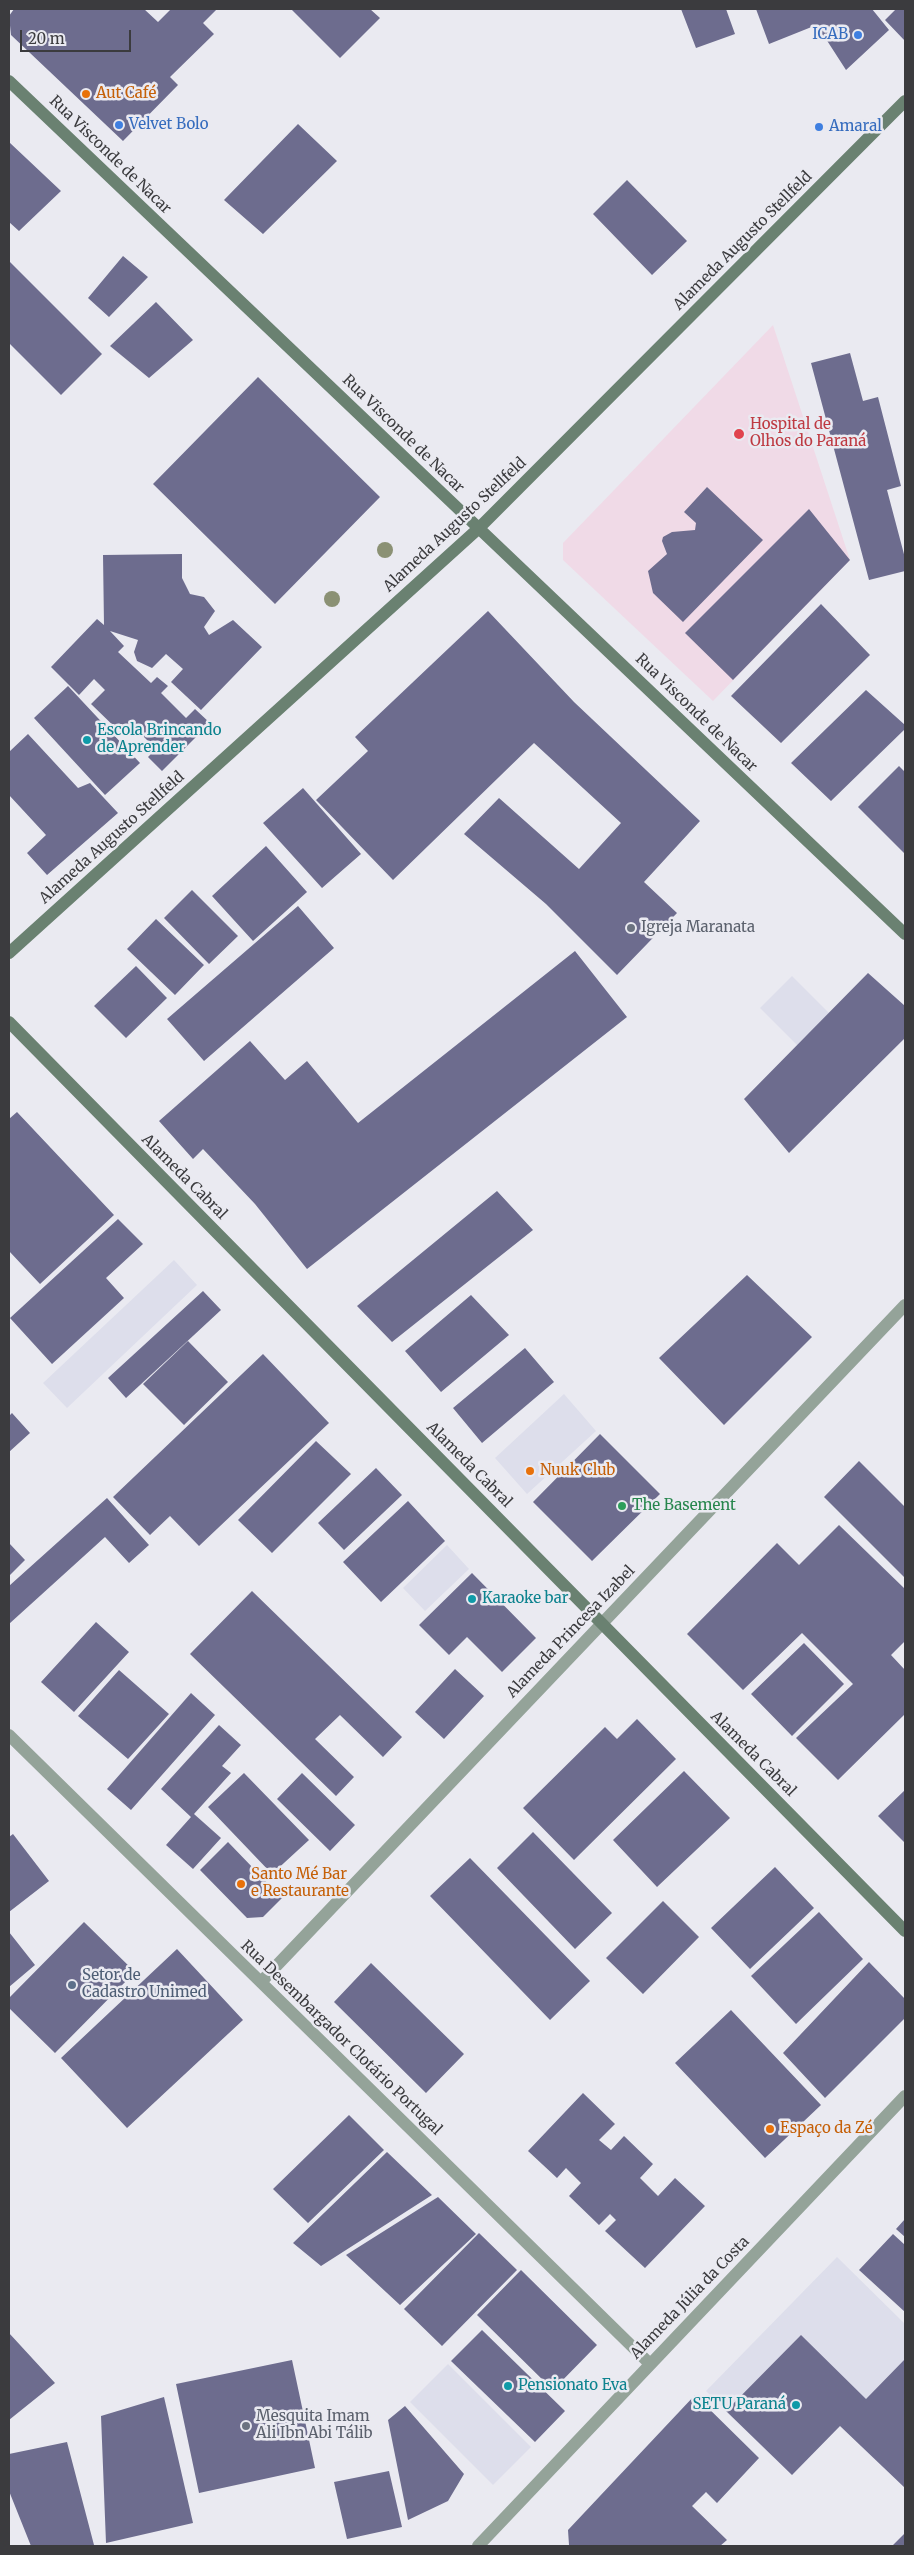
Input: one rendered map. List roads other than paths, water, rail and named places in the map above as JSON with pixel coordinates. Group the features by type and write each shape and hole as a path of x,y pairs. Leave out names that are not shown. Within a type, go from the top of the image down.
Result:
{"street":[{"name":"Rua Visconde de Nacar","path":"9,81 905,934"},
{"name":"Alameda Augusto Stellfeld","path":"9,953 479,528 905,101"},
{"name":"Alameda Cabral","path":"9,1022 905,1931"},
{"name":"Alameda Princesa Izabel","path":"261,1982 905,1305"},
{"name":"Rua Desembargador Clotário Portugal","path":"9,1735 650,2364"},
{"name":"Alameda Júlia da Costa","path":"478,2546 905,2096"}],"place":[{"name":"ICAB","path":"858,35"},
{"name":"Aut Café","path":"86,94"},
{"name":"Velvet Bolo","path":"119,125"},
{"name":"Amaral","path":"819,127"},
{"name":"Hospital de Olhos do Paraná","path":"739,434"},
{"name":"Escola Brincando de Aprender","path":"87,740"},
{"name":"Igreja Maranata","path":"631,928"},
{"name":"Nuuk Club","path":"530,1471"},
{"name":"The Basement","path":"622,1506"},
{"name":"Karaoke bar","path":"472,1599"},
{"name":"Santo Mé Bar e Restaurante","path":"241,1884"},
{"name":"Setor de Cadastro Unimed","path":"72,1985"},
{"name":"Espaço da Zé","path":"770,2129"},
{"name":"Pensionato Eva","path":"508,2386"},
{"name":"SETU Paraná","path":"796,2405"},
{"name":"Mesquita Imam Ali Ibn Abi Tálib","path":"246,2426"}]}
